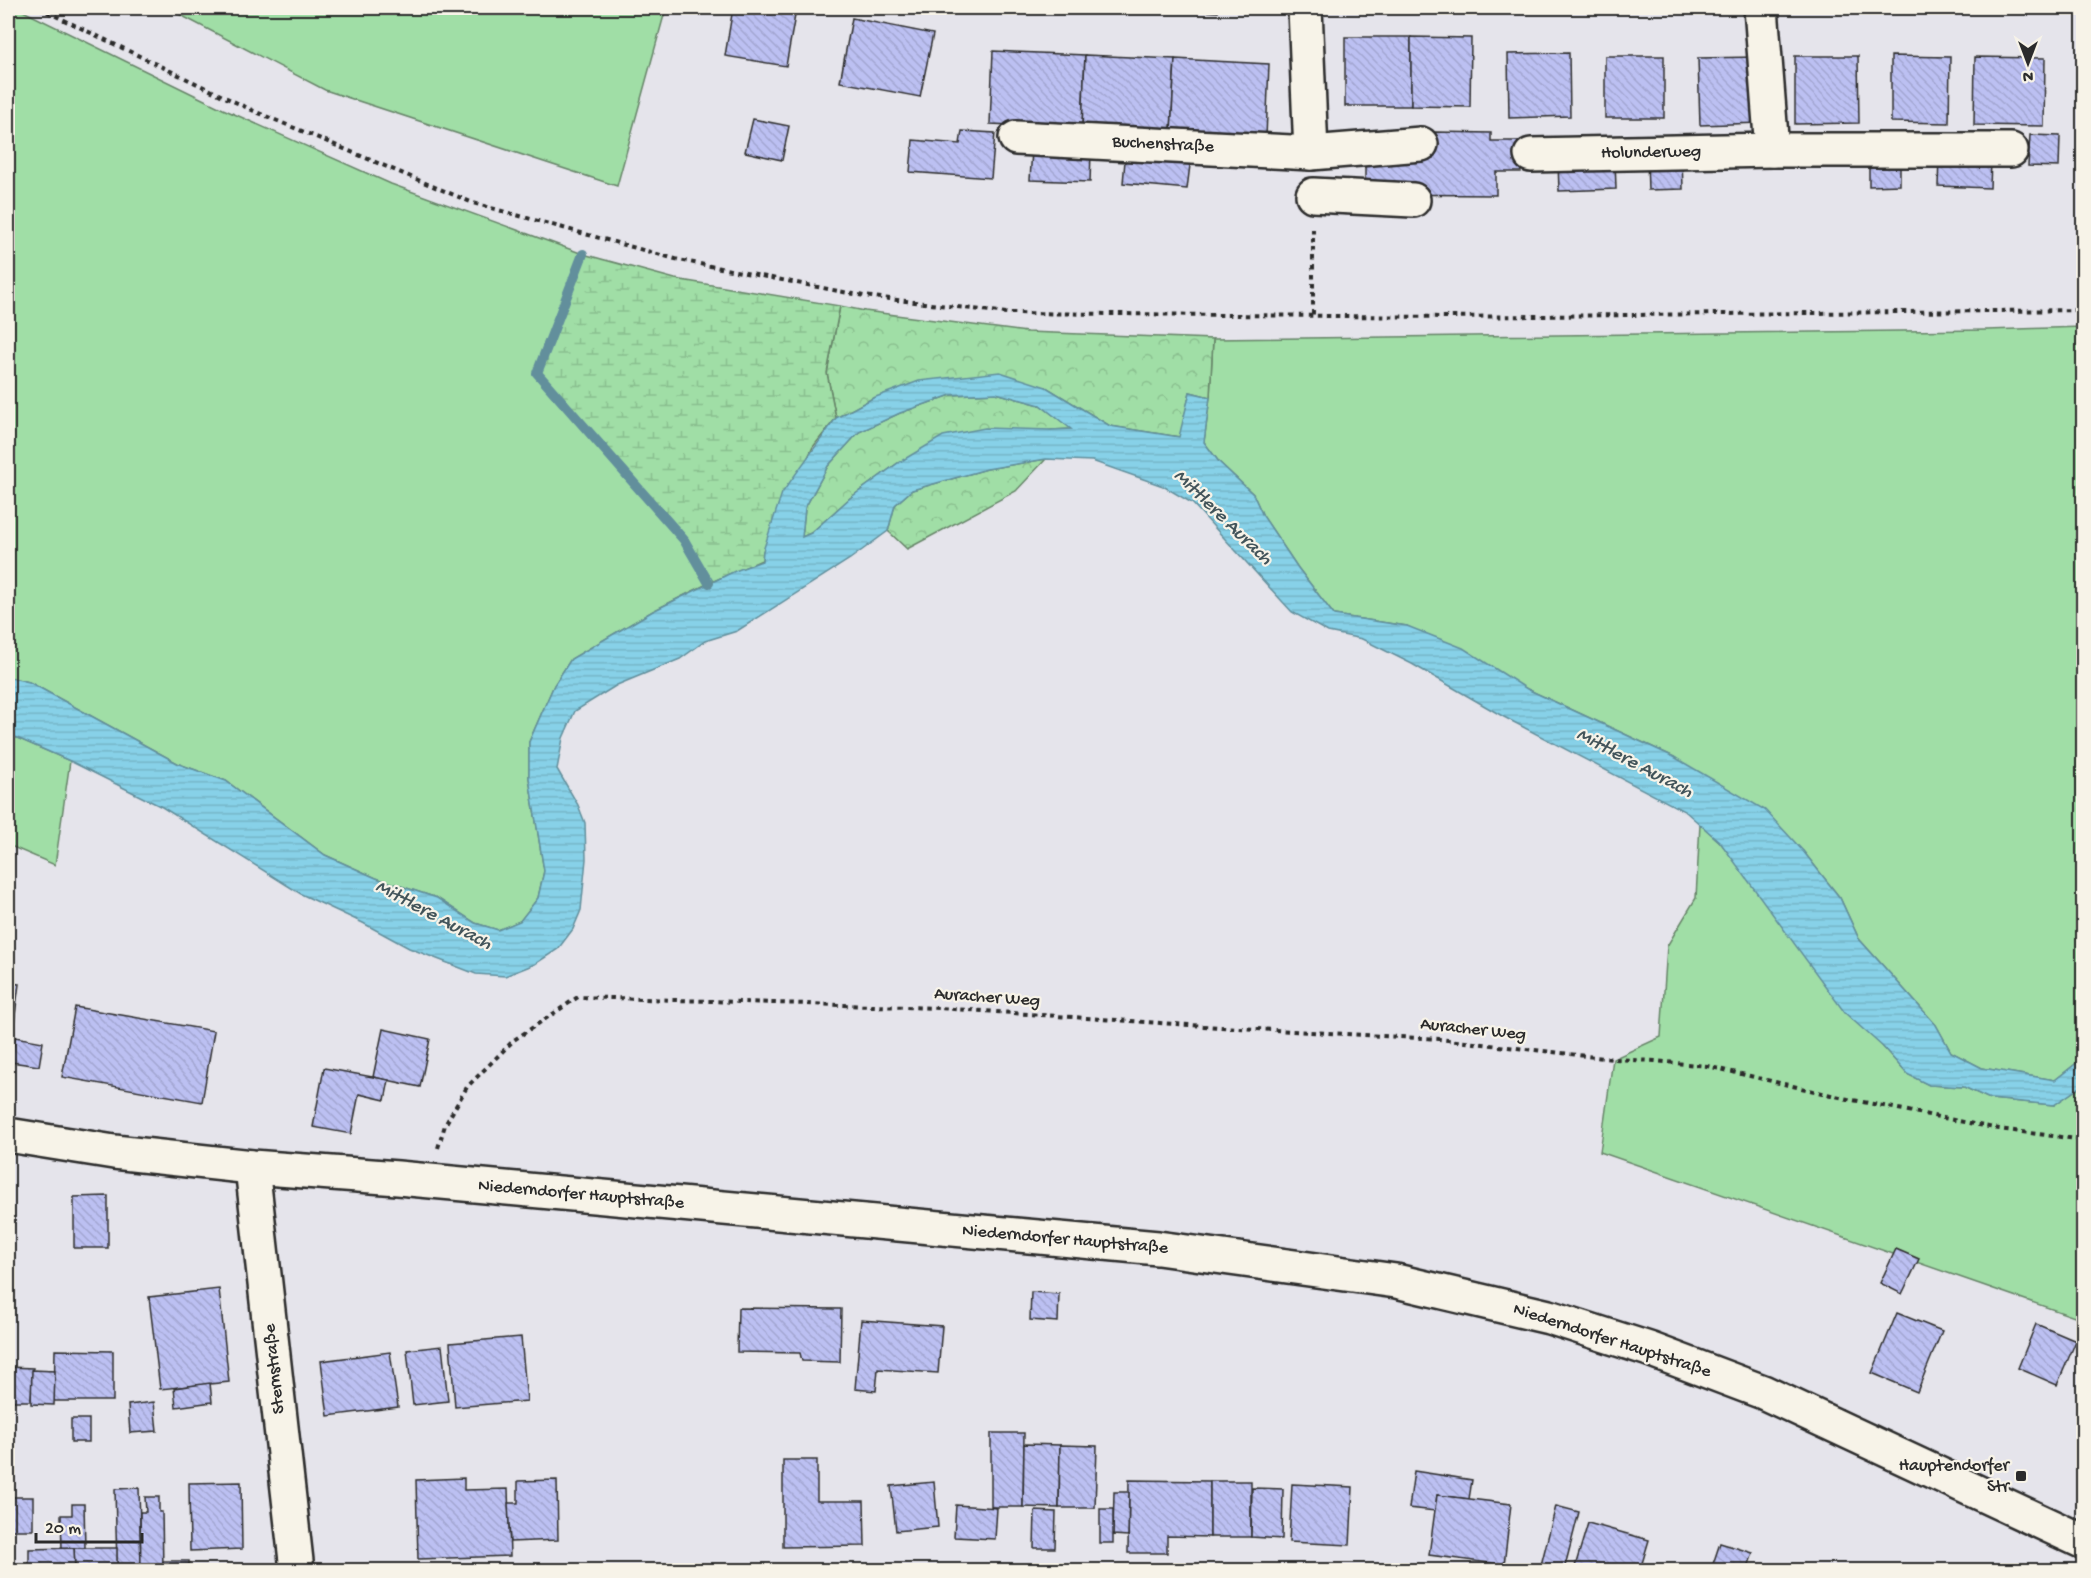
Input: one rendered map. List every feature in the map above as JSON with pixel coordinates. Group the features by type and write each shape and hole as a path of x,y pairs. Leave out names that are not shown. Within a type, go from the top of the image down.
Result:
{"street":[{"path":"1305,8 1311,153"},
{"path":"1761,8 1772,150"},
{"name":"Buchenstraße","path":"1016,138 1311,153 1421,144"},
{"name":"Holunderweg","path":"1531,155 1772,150 2011,150"},
{"path":"1313,195 1413,200"},
{"name":"Niederndorfer Hauptstraße","path":"8,1135 114,1152 252,1167 398,1178 1158,1248 1396,1281 1549,1317 1649,1349 1763,1392 2081,1536"},
{"name":"Sternstraße","path":"252,1167 297,1570"}],"path":[{"path":"39,8 254,111 473,203 679,260 864,297 1006,313 1448,317 2084,310"},
{"path":"1313,195 1313,315"},
{"name":"Auracher Weg","path":"436,1156 445,1125 467,1087 514,1040 578,997 939,1008 1438,1039 1612,1059 1655,1060 1707,1066 1871,1104 1999,1129 2084,1140"}],"green space":[{"path":"8,8 17,8 223,109 391,184 583,254 537,373 684,540 709,583 653,611 571,659 554,685 529,742 529,778 544,871 538,898 520,921 498,930 475,923 437,898 376,878 325,855 226,781 179,764 29,682 8,677"},
{"path":"167,8 666,8 617,186 325,90"},
{"path":"583,254 675,279 840,306 827,373 836,418 813,447 763,551 762,560 709,583 684,540 537,373"},
{"path":"840,306 1027,332 1213,339 1210,397 1190,392 1180,437 1110,426 1046,387 873,398 836,418 827,373"},
{"path":"2083,327 2083,1058 2055,1080 1982,1068 1951,1052 1936,1025 1859,939 1840,898 1803,851 1674,757 1527,689 1407,626 1334,615 1298,568 1263,516 1253,494 1219,462 1204,442 1210,397 1213,339"},
{"path":"996,393 1040,405 1072,429 1051,430 898,463 850,498 811,533 802,537 805,508 828,466 859,432 900,413 951,395"},
{"path":"1046,459 1016,491 907,549 888,531 895,505 912,490 987,469"},
{"path":"8,734 70,761 55,865 8,845"},
{"path":"1700,824 1720,842 1907,1074 1929,1085 1964,1087 1990,1099 2054,1105 2083,1085 2083,1320 1600,1152 1613,1059 1661,1037 1667,946 1696,898"}],"water":[{"name":"Mittlere Aurach","path":"1000,372 1046,387 1110,426 1179,437 1190,392 1210,397 1204,442 1219,462 1253,494 1263,516 1298,568 1334,615 1407,626 1463,648 1527,689 1674,757 1765,810 1803,851 1840,898 1859,939 1936,1025 1951,1052 1982,1068 2055,1080 2083,1058 2083,1085 2054,1105 1990,1099 1964,1087 1929,1085 1907,1074 1883,1047 1845,1013 1720,842 1686,812 1504,717 1412,664 1362,639 1328,632 1292,612 1192,503 1163,486 1092,461 1046,459 987,469 912,490 895,505 888,531 850,559 737,631 705,641 680,659 617,685 575,711 563,738 557,769 578,805 585,823 586,859 581,910 573,929 558,949 535,964 505,976 476,974 409,948 301,894 162,807 70,761 8,734 8,677 29,682 179,764 226,781 325,855 376,878 437,898 475,923 498,930 520,921 538,898 544,871 529,778 529,742 554,685 571,659 653,611 735,571 762,561 763,551 782,493 836,418 873,398 919,381","holes":["996,393 1040,405 1071,429 985,428 943,436 898,463 850,498 811,533 802,537 805,508 828,466 859,432 900,413 951,395"]}],"building":[{"path":"733,8 796,10 786,66 725,56"},
{"path":"1043,8 1083,8 1083,10"},
{"path":"1145,8 1218,8 1218,12"},
{"path":"852,18 933,34 920,97 840,82"},
{"path":"1345,37 1411,37 1411,106 1345,106"},
{"path":"1411,37 1471,38 1470,107 1411,106"},
{"path":"993,51 1085,55 1082,128 990,124"},
{"path":"1569,53 1570,116 1509,118 1508,54"},
{"path":"1085,55 1175,59 1171,132 1082,128"},
{"path":"1605,56 1664,56 1664,118 1605,118"},
{"path":"1795,56 1858,56 1859,123 1795,124"},
{"path":"1891,56 1950,57 1949,123 1891,122"},
{"path":"1758,57 1760,123 1700,125 1698,58"},
{"path":"1975,57 2045,58 2044,126 1974,125"},
{"path":"1175,59 1269,64 1266,137 1171,132"},
{"path":"753,119 789,126 782,160 745,152"},
{"path":"962,131 995,133 991,178 910,172 913,140 960,144"},
{"path":"1434,132 1491,133 1491,141 1521,141 1521,172 1496,172 1496,195 1365,194 1365,157 1433,158"},
{"path":"2030,135 2060,136 2059,167 2028,166"},
{"path":"1032,150 1091,152 1090,182 1030,180"},
{"path":"1126,150 1191,157 1187,189 1123,183"},
{"path":"1647,159 1682,159 1683,189 1648,190"},
{"path":"1869,159 1900,159 1900,185 1869,186"},
{"path":"1939,159 1991,160 1990,188 1938,186"},
{"path":"1615,160 1616,189 1559,191 1558,162"},
{"path":"8,983 19,984 12,1039 8,1038"},
{"path":"75,1007 214,1031 202,1102 62,1077"},
{"path":"383,1029 430,1039 420,1087 373,1077"},
{"path":"15,1037 43,1042 39,1066 11,1062"},
{"path":"324,1068 389,1080 385,1100 359,1094 351,1134 313,1127"},
{"path":"108,1196 108,1248 74,1248 74,1197"},
{"path":"1896,1249 1919,1259 1902,1294 1880,1283"},
{"path":"219,1289 229,1382 160,1389 149,1297"},
{"path":"1031,1292 1059,1294 1058,1322 1030,1320"},
{"path":"738,1308 841,1309 840,1362 802,1361 800,1353 737,1352"},
{"path":"1897,1313 1942,1331 1917,1392 1872,1373"},
{"path":"861,1320 942,1326 938,1373 878,1369 876,1391 855,1389"},
{"path":"2036,1324 2076,1341 2057,1385 2018,1368"},
{"path":"521,1337 527,1401 455,1407 450,1343"},
{"path":"442,1346 448,1401 413,1405 407,1350"},
{"path":"55,1350 113,1351 113,1401 54,1401"},
{"path":"390,1352 398,1407 328,1416 321,1361"},
{"path":"8,1367 33,1368 31,1401 8,1401"},
{"path":"32,1370 55,1371 54,1405 31,1404"},
{"path":"210,1383 212,1402 176,1407 174,1388"},
{"path":"154,1402 157,1431 130,1433 128,1405"},
{"path":"71,1419 89,1419 89,1442 71,1442"},
{"path":"991,1433 1024,1433 1023,1507 991,1507"},
{"path":"1024,1444 1060,1445 1059,1508 1023,1507"},
{"path":"1060,1445 1097,1446 1095,1508 1059,1508"},
{"path":"783,1460 817,1460 817,1501 864,1501 865,1546 783,1547"},
{"path":"1414,1471 1472,1480 1469,1499 1437,1495 1435,1511 1409,1508"},
{"path":"464,1478 464,1490 508,1489 510,1556 418,1559 416,1480"},
{"path":"557,1480 558,1540 510,1542 508,1503 518,1503 518,1481"},
{"path":"1129,1480 1210,1481 1210,1537 1167,1536 1167,1553 1128,1553"},
{"path":"1210,1481 1251,1481 1251,1537 1210,1537"},
{"path":"241,1482 242,1549 190,1551 189,1483"},
{"path":"934,1482 938,1527 896,1531 891,1486"},
{"path":"1292,1484 1353,1487 1350,1545 1289,1542"},
{"path":"139,1488 141,1566 117,1567 115,1489"},
{"path":"1252,1488 1283,1489 1282,1539 1251,1537"},
{"path":"1114,1492 1129,1492 1128,1536 1113,1535"},
{"path":"1437,1495 1511,1504 1504,1565 1429,1555"},
{"path":"8,1497 33,1497 33,1530 8,1530"},
{"path":"145,1497 159,1497 159,1512 162,1512 163,1570 141,1570 140,1512 146,1512"},
{"path":"72,1504 84,1504 85,1548 62,1549 61,1515 72,1515"},
{"path":"956,1505 997,1508 995,1539 954,1537"},
{"path":"1556,1506 1579,1512 1564,1570 1540,1569"},
{"path":"1100,1509 1113,1509 1113,1543 1100,1543"},
{"path":"1035,1511 1056,1512 1055,1548 1034,1548"},
{"path":"1588,1523 1649,1540 1640,1570 1574,1570"},
{"path":"1720,1543 1753,1553 1748,1567 1760,1570 1711,1570"},
{"path":"74,1548 117,1548 117,1570 75,1570"},
{"path":"74,1548 75,1570 29,1570 29,1549"},
{"path":"163,1561 189,1561 189,1570 163,1570"}],"waterway":[{"path":"583,254 537,373 684,540 709,583"}],"place":[{"name":"Hauptendorfer Str","path":"2021,1476"}]}
